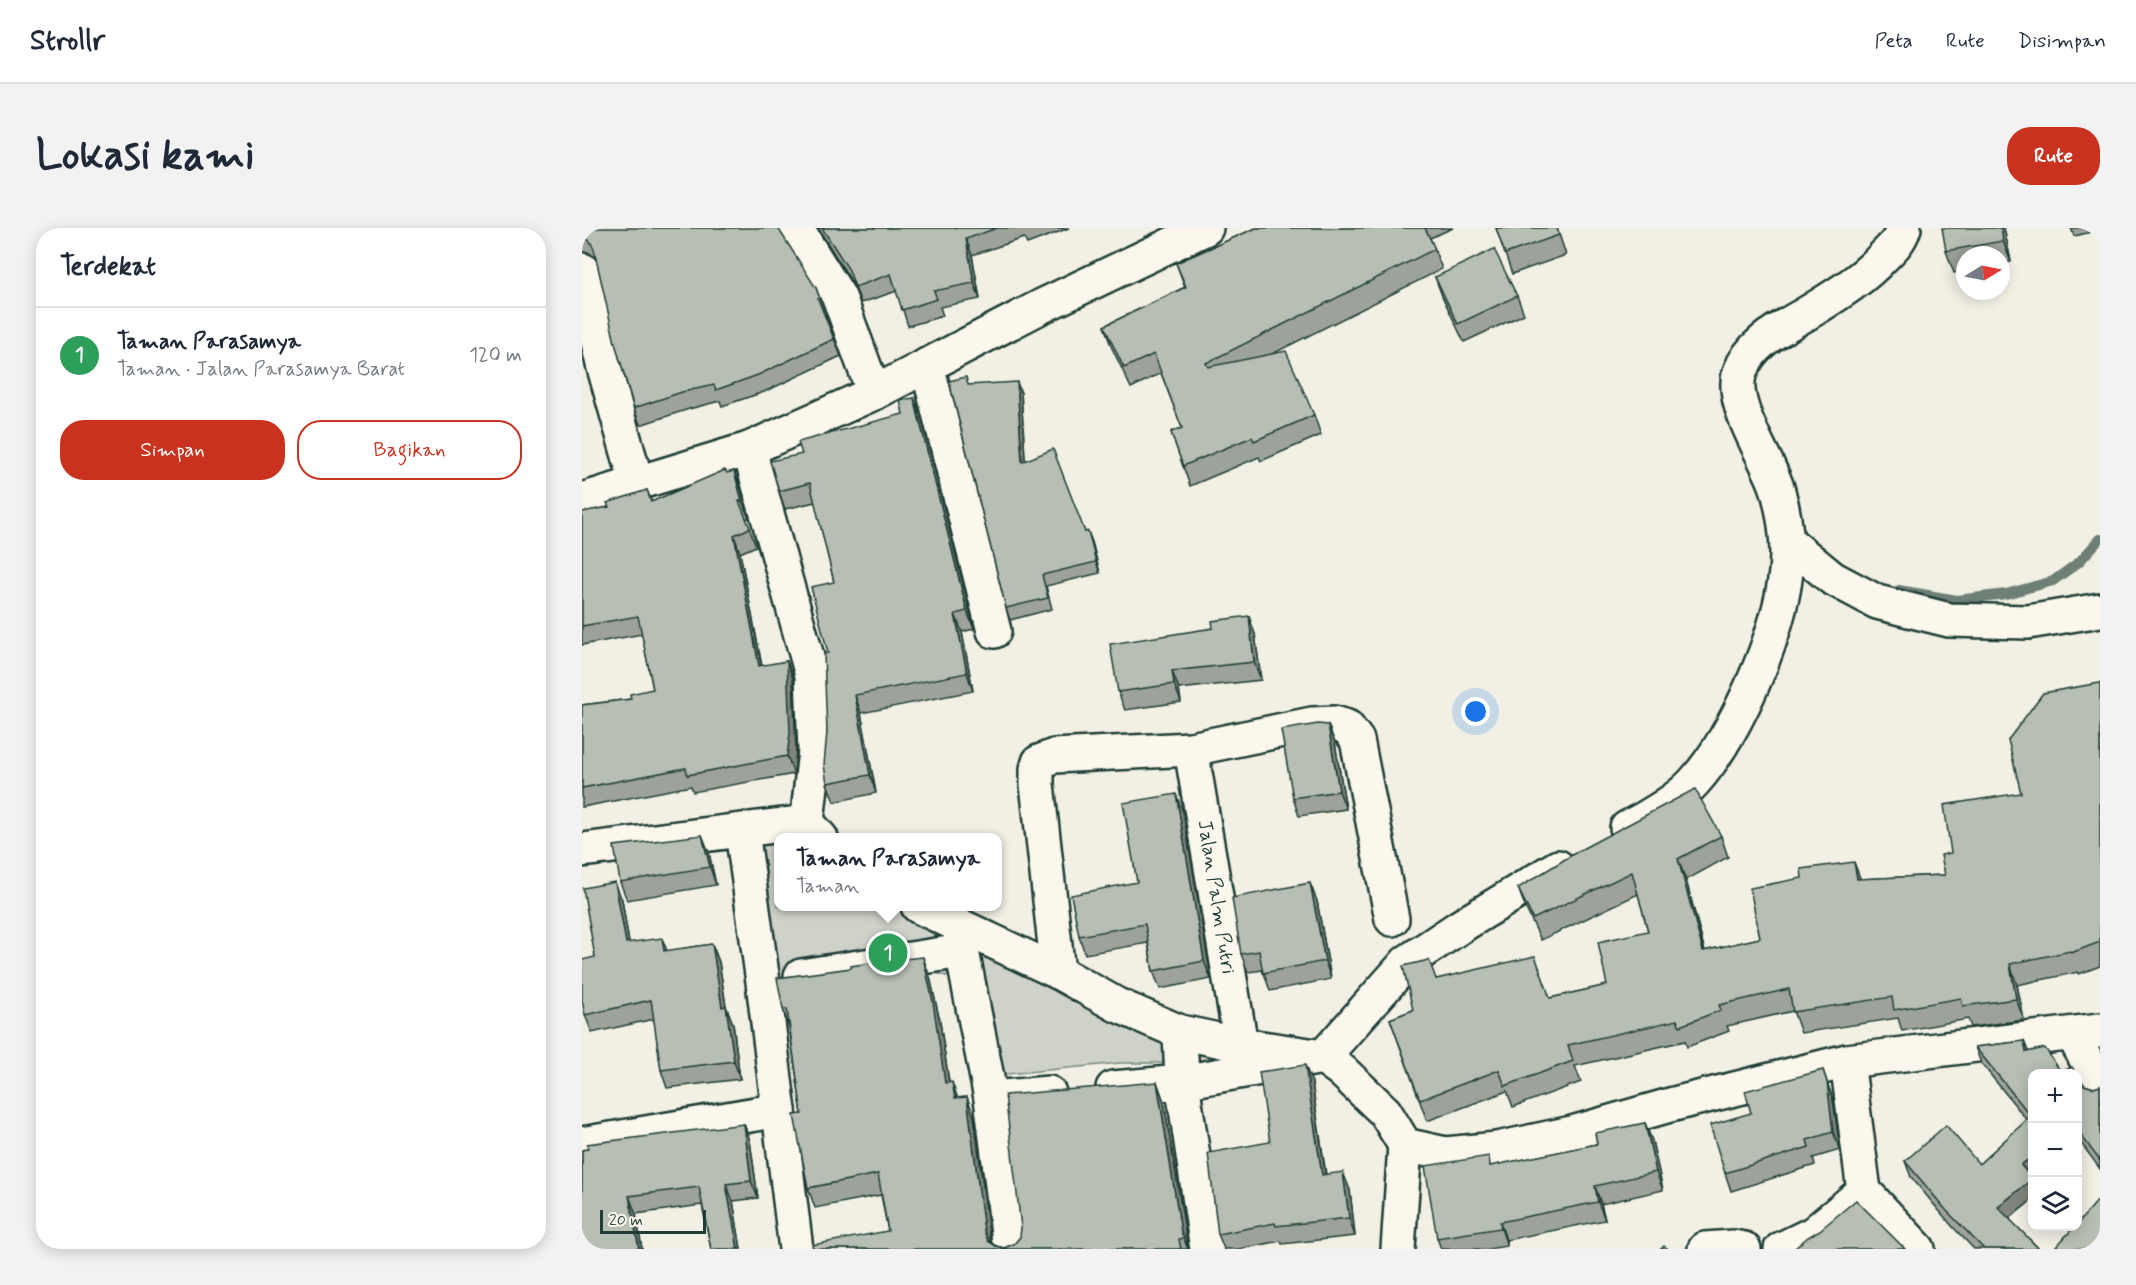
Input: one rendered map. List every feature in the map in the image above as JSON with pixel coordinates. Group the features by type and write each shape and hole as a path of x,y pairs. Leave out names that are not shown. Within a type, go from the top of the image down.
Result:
{"street":[{"path":"796,228 839,297 874,393"},
{"path":"582,500 749,449 874,393 1090,282 1206,228"},
{"path":"991,1098 1182,1082 1323,1057 1407,962 1461,926 1593,847 1647,818 1692,784 1719,751 1761,665 1786,573 1787,541 1777,489 1739,398 1737,383 1739,374 1746,357 1772,333 1847,288 1878,263 1900,239 1904,228"},
{"path":"582,270 603,364 637,484"},
{"path":"927,365 994,631"},
{"path":"582,850 742,831 814,830 813,675 749,449"},
{"path":"1787,541 1832,578 1877,602 1949,620 2028,622 2100,610"},
{"path":"1058,972 1036,769 1039,762 1054,756 1191,749 1312,724 1334,723 1347,727 1357,740 1392,919"},
{"name":"Jalan Palm Putri","path":"1191,749 1241,1045"},
{"path":"742,831 764,982 796,1249"},
{"path":"925,911 961,939 1058,972 1117,1005 1180,1032 1241,1045 1323,1057 1350,1078 1385,1112 1405,1145 1398,1249"},
{"path":"764,982 961,939"},
{"path":"961,939 991,1098 1010,1249"},
{"path":"1180,1032 1182,1082 1207,1249"},
{"path":"1405,1145 1446,1154 1497,1149 1572,1133 1670,1105 1847,1061 1958,1046 2086,1033 2100,1085"},
{"path":"1847,1061 1863,1191 1918,1249"},
{"path":"582,1144 779,1110"},
{"path":"1781,1249 1814,1233 1863,1191"},
{"path":"1705,1249 1733,1247 1744,1249"}],"shaded area":[{"path":"750,832 774,837 774,911 919,911 1227,1060 1210,1063 1120,1063 996,1075 980,993 950,977 913,967 773,986"}],"building":[{"path":"582,228 778,228 816,288 834,339 758,375 716,390 714,385 682,392 634,408 615,343 594,249 590,241 582,236"},
{"path":"822,228 997,228 966,239 974,283 934,291 937,299 902,310 891,274 855,287 849,270"},
{"path":"1256,228 1425,228 1435,249 1206,363 1208,367 1286,351 1314,415 1254,441 1252,437 1183,466 1171,432 1182,428 1154,354 1124,368 1104,326 1186,287 1176,263"},
{"path":"1496,228 1557,228 1559,235 1505,254"},
{"path":"1942,228 2001,228 2003,241 1974,246 1956,246 1956,249 1946,251"},
{"path":"1494,249 1517,296 1458,324 1435,277"},
{"path":"966,377 968,385 1017,382 1022,462 1053,449 1085,532 1088,531 1096,562 1042,575 1048,598 1006,608 949,381"},
{"path":"914,398 967,611 955,614 967,673 855,695 870,775 827,783 824,765 827,732 824,654 828,653 811,587 834,582 810,483 779,491 770,461 802,454 798,442 903,414 900,400"},
{"path":"725,470 727,473 734,471 742,501 739,501 750,528 734,535 759,666 787,661 790,733 787,756 687,775 686,768 582,788 582,705 631,699 630,694 653,689 638,616 582,626 582,512 609,507 607,503 647,490 651,502"},
{"path":"1249,616 1254,662 1172,671 1174,684 1118,692 1110,644 1213,628 1212,621"},
{"path":"2100,683 2100,942 2071,953 2070,951 2010,964 2016,999 1963,1006 1961,998 1894,1010 1892,997 1793,1012 1789,989 1719,1005 1721,1010 1680,1026 1677,1020 1568,1045 1573,1061 1505,1086 1499,1070 1420,1100 1390,1019 1413,1010 1403,966 1429,960 1436,979 1535,956 1550,998 1607,985 1598,942 1648,931 1632,872 1533,919 1518,888 1580,850 1695,789 1721,836 1678,859 1703,951 1760,938 1750,888 1802,878 1801,869 1854,862 1857,879 1945,875 1941,855 1951,853 1944,805 2021,793 2008,740 2043,693"},
{"path":"1318,724 1328,725 1339,791 1293,798 1281,730"},
{"path":"1176,794 1204,961 1153,971 1145,924 1079,936 1071,895 1137,882 1123,803"},
{"path":"702,835 710,867 620,882 614,846"},
{"path":"615,882 626,943 662,938 664,951 712,944 722,1007 726,1006 734,1061 661,1070 651,1000 585,1015 582,1000 582,960 595,957 583,888"},
{"path":"1310,883 1325,961 1263,973 1259,951 1241,954 1232,898"},
{"path":"923,957 933,1002 945,1083 952,1082 955,1098 967,1097 984,1231 988,1241 1004,1248 1014,1244 1020,1237 1021,1227 1005,1095 1157,1082 1181,1232 1184,1238 1179,1239 1181,1249 813,1249 812,1245 888,1231 878,1174 808,1188 794,1115 802,1114 787,1009 783,1009 777,978"},
{"path":"2024,1041 2026,1052 2045,1048 2059,1069 2028,1069 2028,1112 1975,1047"},
{"path":"1305,1065 1322,1175 1343,1172 1349,1218 1276,1226 1275,1223 1218,1234 1208,1153 1270,1142 1259,1072"},
{"path":"1823,1070 1827,1082 1833,1132 1807,1140 1809,1147 1725,1173 1710,1125 1751,1113 1745,1091"},
{"path":"2082,1082 2084,1085 2094,1088 2100,1086 2100,1161 2082,1136"},
{"path":"2028,1119 2028,1159 2021,1165 2028,1174 2028,1182 1998,1207 2039,1249 1984,1249 1946,1210 1905,1161 1946,1125 1979,1164"},
{"path":"1645,1123 1656,1172 1595,1186 1598,1202 1500,1222 1501,1228 1437,1238 1425,1166 1489,1156 1490,1166 1597,1144 1595,1133"},
{"path":"744,1124 751,1181 726,1184 738,1249 711,1249 699,1187 629,1196 639,1249 582,1249 582,1150 588,1149 587,1144"},
{"path":"2100,1198 2100,1249 2054,1249 2070,1231 2082,1231 2082,1218"},
{"path":"1856,1200 1905,1249 1794,1249 1820,1230"}],"waterway":[{"path":"1899,590 1957,600 2006,594 2053,581 2079,562 2100,539"}],"place":[{"name":"Taman Parasamya","path":"888,953"}]}
